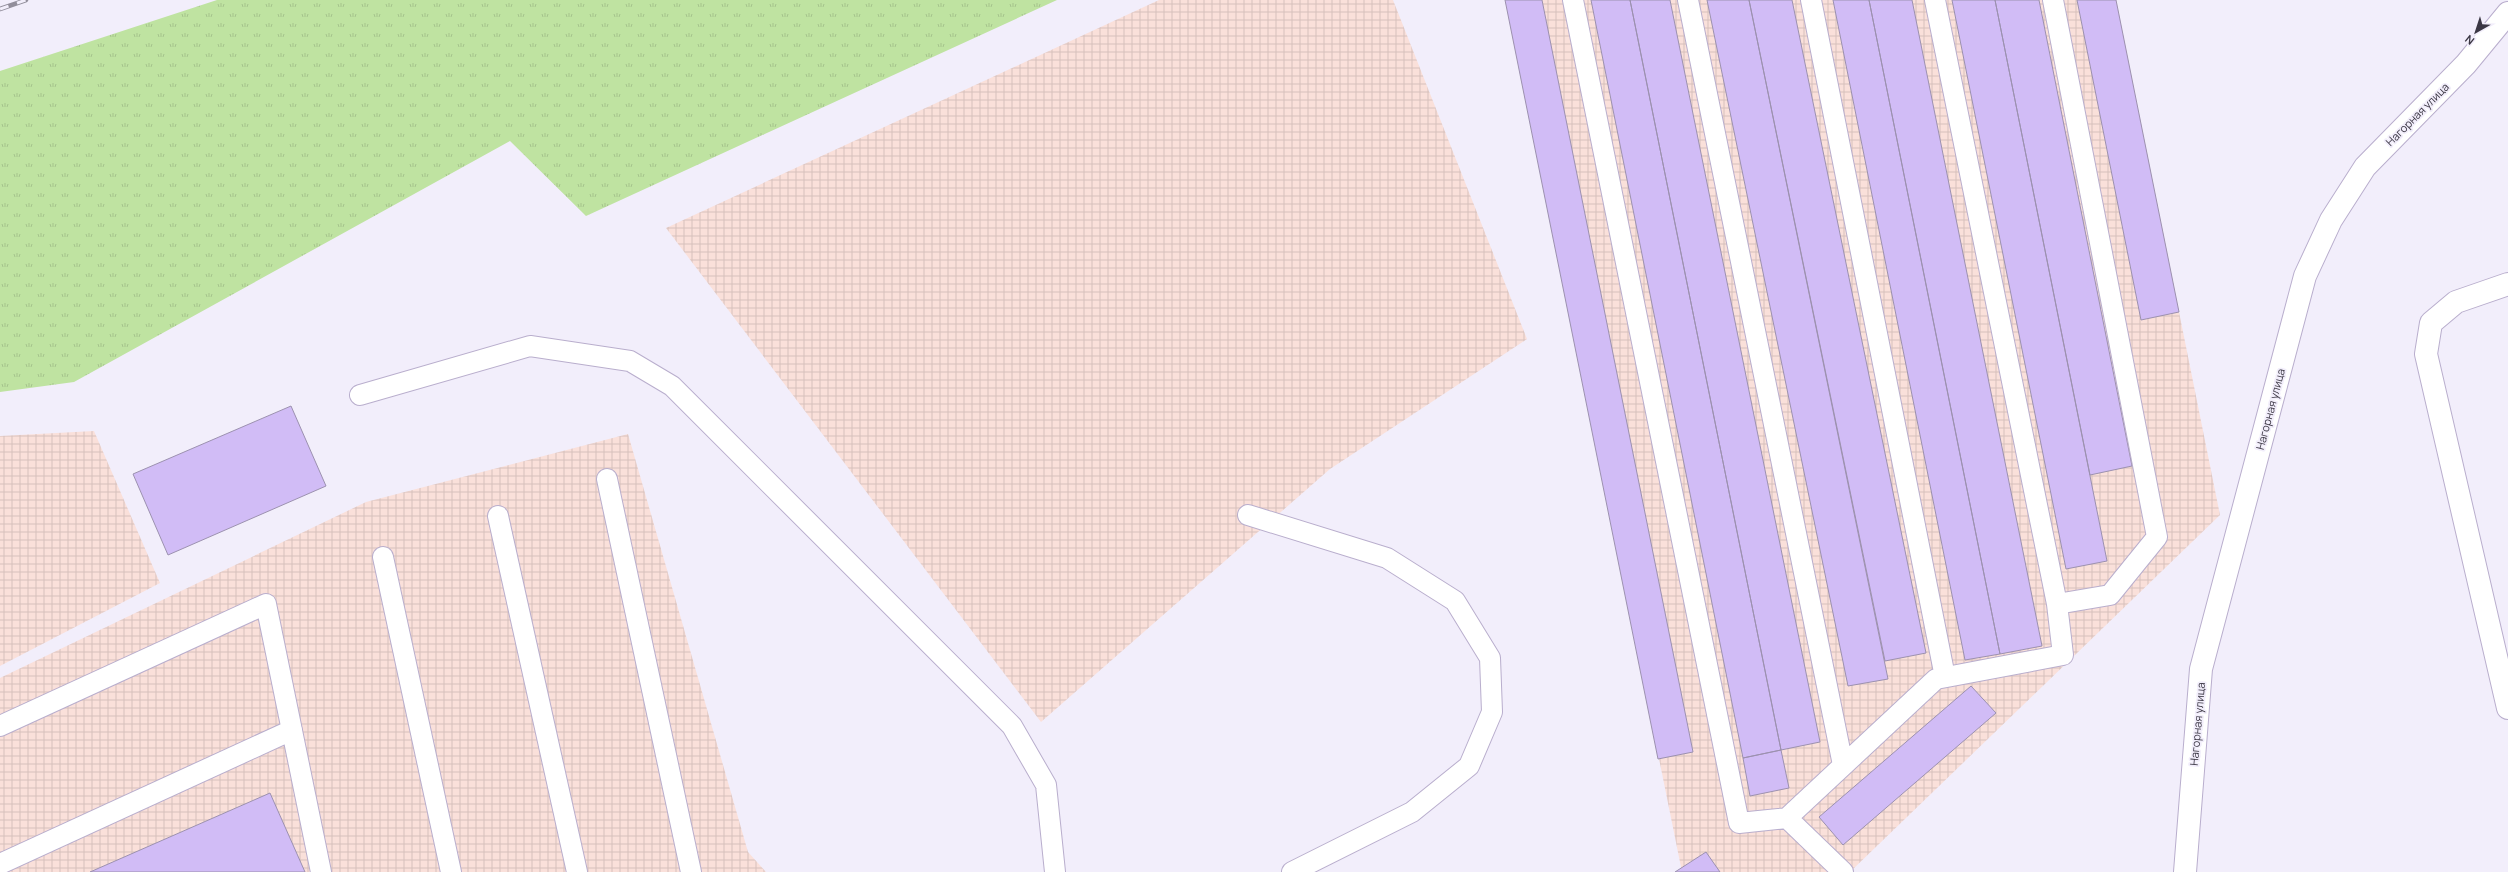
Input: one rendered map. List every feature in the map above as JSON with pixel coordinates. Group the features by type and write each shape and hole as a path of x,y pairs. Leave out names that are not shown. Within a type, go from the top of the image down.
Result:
{"street":[{"name":"Нагорная улица","path":"2185,872 2201,669 2305,276 2331,220 2365,167 2466,64 2508,13"},
{"path":"2508,284 2456,302 2431,323 2426,354 2508,708"}],"lane":[{"path":"1573,0 1738,823 1787,818 1936,679 2063,655 2057,604 1935,0"},
{"path":"1688,0 1843,765"},
{"path":"1811,0 1945,677"},
{"path":"2053,0 2157,537 2110,595 2057,604"},
{"path":"360,395 530,346 630,361 672,386 1012,726 1046,785 1055,872"},
{"path":"607,479 691,872"},
{"path":"1248,515 1387,558 1455,601 1490,658 1492,712 1469,766 1412,812 1292,872"},
{"path":"498,516 577,872"},
{"path":"384,557 451,872"},
{"path":"0,726 266,604 319,871"},
{"path":"0,864 292,730"},
{"path":"1787,818 1843,872"}],"shaded area":[{"path":"1159,0 1393,0 1527,339 1330,469 1041,722 666,228"},
{"path":"1505,0 2116,0 2220,515 1850,872 1682,872"},
{"path":"94,431 160,583 0,666 0,436"},
{"path":"628,434 748,852 766,872 0,872 0,678 366,502"}],"green space":[{"path":"217,0 1057,0 586,216 510,141 74,382 0,392 0,71"}],"building":[{"path":"1505,0 1542,0 1693,752 1658,759"},
{"path":"1591,0 1630,0 1781,750 1743,758"},
{"path":"1630,0 1670,0 1820,742 1781,750"},
{"path":"1707,0 1749,0 1888,679 1848,686"},
{"path":"1749,0 1792,0 1926,653 1885,661"},
{"path":"1833,0 1869,0 2000,654 1965,660"},
{"path":"1869,0 1912,0 2042,646 2000,654"},
{"path":"1952,0 1995,0 2107,561 2066,569"},
{"path":"1995,0 2039,0 2132,466 2090,475"},
{"path":"2077,0 2116,0 2179,312 2141,320"},
{"path":"291,406 326,486 168,555 133,474"},
{"path":"1971,686 1996,713 1843,845 1819,817"},
{"path":"1781,750 1789,788 1750,796 1743,758"},
{"path":"270,793 305,872 90,872"},
{"path":"1706,852 1720,872 1675,872"}],"railway":[{"path":"0,9 26,0"}]}
